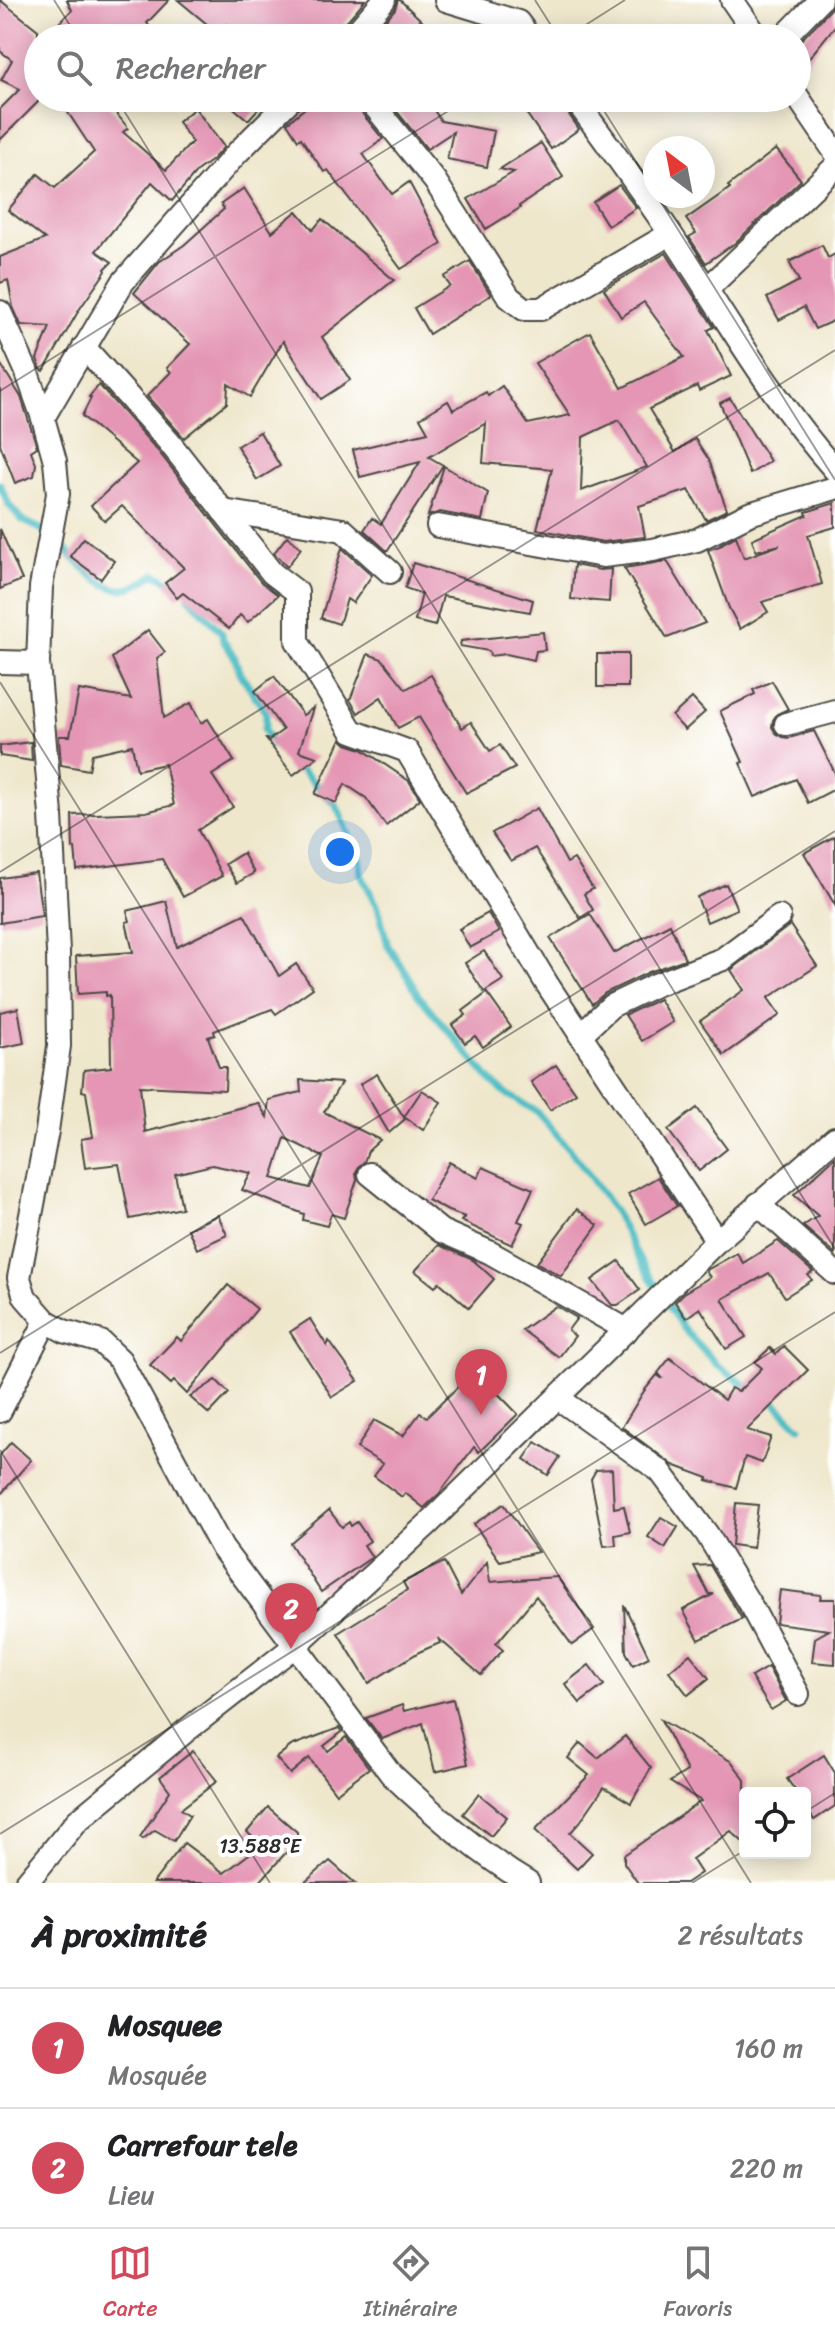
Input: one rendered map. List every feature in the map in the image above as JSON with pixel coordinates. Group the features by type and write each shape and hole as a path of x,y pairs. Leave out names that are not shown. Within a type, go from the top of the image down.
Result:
{"street":[{"path":"363,24 384,0"},
{"path":"446,0 520,24"},
{"path":"732,0 748,24"},
{"path":"797,24 820,0"},
{"path":"43,418 123,282 237,153 278,112"},
{"path":"379,112 435,181 509,297 524,309 541,309 670,234"},
{"path":"584,112 670,234 742,345 804,433 835,470"},
{"path":"808,112 835,152"},
{"path":"706,290 835,167"},
{"path":"0,312 43,418 55,461 58,494 41,587 38,663 51,815 59,1046 47,1131 19,1278 25,1297 46,1321 64,1331 101,1342 120,1360 222,1548 391,1774 470,1843 528,1883"},
{"path":"84,347 169,442 272,573 297,592 297,641 352,731 407,751 580,1035 717,1241"},
{"path":"438,526 603,556 653,550 697,540 749,514 835,488"},
{"path":"223,511 343,530 390,572"},
{"path":"0,662 38,663"},
{"path":"786,724 835,711"},
{"path":"580,1035 611,1006 723,959 779,917"},
{"path":"30,1877 77,1821 296,1645 428,1524 717,1241 835,1138"},
{"path":"370,1174 441,1231 635,1323"},
{"path":"758,1204 835,1273"},
{"path":"0,1411 46,1321"},
{"path":"558,1398 660,1471 714,1547 752,1608 798,1694"}],"building":[{"path":"0,0 30,24 24,24 24,112 28,112 0,140 0,109 20,89 1,80 12,60 0,51"},
{"path":"67,0 169,0 148,24 60,22 72,10"},
{"path":"178,0 365,0 344,24 207,24"},
{"path":"400,0 425,24 382,24"},
{"path":"834,0 835,26 811,56 811,30 830,10"},
{"path":"68,112 115,112 128,128 123,132 166,170 192,142 178,122 190,112 198,112 224,147 198,170 172,201 152,182 96,251 112,262 79,310 44,371 37,359 50,327 21,325 13,307 8,280 0,283 0,257 45,239 8,210 38,174 55,188 94,152"},
{"path":"239,112 255,112 248,120"},
{"path":"300,112 361,112 383,139 363,154 392,194 409,182 442,244 401,269 328,170 324,172 287,123"},
{"path":"397,112 435,112 441,121 494,131 487,167 447,159 453,132 427,149"},
{"path":"525,112 567,112 579,129 551,149"},
{"path":"541,143 563,177 486,229 468,199 514,172 500,169"},
{"path":"776,149 801,180 735,243 706,263 689,237 696,233 686,219 702,208 715,208 715,199 730,188 728,186"},
{"path":"619,185 636,208 608,226 593,202"},
{"path":"244,188 272,232 297,211 313,230 322,219 394,280 322,337 350,380 321,399 283,341 250,397 228,384 227,403 184,438 147,396 171,372 167,368 190,344 134,293 159,262 184,245 224,209 221,204"},
{"path":"822,245 828,258 835,254 835,320 815,329 804,307 779,320 767,298 799,281 789,262"},
{"path":"666,253 714,327 708,330 731,376 699,391 697,386 649,409 675,452 695,439 709,460 727,510 706,520 689,490 639,506 645,537 603,542 537,529 552,469 483,463 486,423 429,457 443,465 387,551 364,530 372,518 381,524 420,462 360,477 353,450 428,432 420,418 448,401 453,410 486,392 488,396 502,386 528,424 570,415 535,363 590,332 622,388 684,357 644,302 621,317 604,289","holes":["619,420 647,467 581,491 583,437"]},
{"path":"470,261 491,295 429,334 414,308 450,286 444,277"},
{"path":"0,363 21,397 37,447 31,451 36,464 34,476 15,483 0,444"},
{"path":"99,385 158,451 261,582 278,595 248,622 240,615 229,629 183,593 177,598 165,583 184,568 122,506 105,521 91,506 137,463 82,416 89,397"},
{"path":"730,398 770,461 750,474 720,403"},
{"path":"260,432 280,466 257,480 237,446"},
{"path":"444,466 488,493 482,520 440,512 428,516"},
{"path":"835,503 835,527 808,535 822,584 762,602 768,612 740,629 708,550 736,536 744,558 780,545 756,551 752,539 807,515 806,512"},
{"path":"0,529 22,580 0,589"},
{"path":"287,536 301,548 287,567 274,553"},
{"path":"84,538 114,561 101,579 70,556"},
{"path":"342,548 372,575 353,603 347,599 339,624 321,618"},
{"path":"667,561 705,623 667,638 624,568"},
{"path":"413,563 533,600 530,612 443,596 435,626 415,621 422,594 405,588"},
{"path":"574,565 611,569 609,602 571,599"},
{"path":"148,630 165,652 157,658 164,718 191,703 201,723 208,719 234,761 212,775 233,807 198,830 222,876 183,897 162,859 77,870 73,848 72,815 146,812 174,805 165,764 137,770 132,745 92,754 89,770 61,765 59,736 70,736 79,690 131,699 112,658"},
{"path":"543,632 545,650 536,651 534,660 506,654 490,656 489,651 460,646 461,641"},
{"path":"368,654 382,659 406,689 431,675 462,728 471,722 490,751 500,745 515,768 466,793 419,717 398,728 381,697 358,713 350,700"},
{"path":"597,654 628,654 628,687 597,687"},
{"path":"274,676 303,715 313,708 299,751 317,757 293,775 266,739 283,730 255,691"},
{"path":"772,681 788,709 777,714 773,720 772,727 776,733 789,738 814,731 835,773 835,789 808,803 796,779 755,797 720,711 755,694 753,690"},
{"path":"692,698 705,712 685,730 672,716"},
{"path":"341,739 362,749 409,781 420,799 386,826 366,798 345,784 336,803 315,794"},
{"path":"31,742 32,761 0,756 0,746"},
{"path":"537,808 567,863 574,859 593,889 584,894 593,910 580,918 535,848 511,861 492,833"},
{"path":"835,836 835,905 804,853"},
{"path":"243,853 254,873 237,883 225,864"},
{"path":"36,873 42,916 0,923 0,878"},
{"path":"726,884 737,909 707,922 697,897"},
{"path":"166,901 177,947 244,914 279,976 296,964 313,988 276,1014 272,1009 214,1031 215,1035 208,1037 219,1067 226,1067 225,1090 140,1086 145,1132 258,1103 267,1117 269,1100 301,1092 300,1080 341,1083 324,1112 380,1140 368,1151 359,1166 344,1218 331,1214 327,1226 303,1220 304,1214 242,1190 251,1173 212,1165 175,1174 182,1208 130,1219 119,1164 85,1168 81,1139 93,1137 86,1092 82,1091 84,1070 111,1067 110,995 106,996 106,992 78,994 76,956 133,952 126,922 130,921 127,911","holes":["285,1138 323,1157 310,1188 272,1178"]},
{"path":"488,913 499,932 470,948 459,929"},
{"path":"590,914 614,953 670,924 685,959 605,993 592,1004 550,938"},
{"path":"790,925 817,966 768,998 780,1015 724,1055 700,1021 744,990 731,970"},
{"path":"484,951 503,980 484,992 465,963"},
{"path":"487,993 511,1027 483,1047 475,1036 465,1043 452,1025 466,1015 463,1011"},
{"path":"659,999 673,1022 642,1041 625,1015"},
{"path":"18,1008 24,1043 0,1048 0,1012"},
{"path":"556,1065 576,1093 550,1110 531,1082"},
{"path":"377,1074 405,1119 389,1133 360,1084"},
{"path":"422,1090 441,1102 423,1130 404,1117"},
{"path":"697,1108 727,1149 699,1171 668,1130"},
{"path":"835,1157 834,1253 803,1226 818,1216 794,1195"},
{"path":"449,1162 478,1178 483,1167 533,1189 518,1221 523,1223 512,1245 461,1221 465,1217 428,1200"},
{"path":"658,1177 677,1206 646,1224 628,1194"},
{"path":"577,1209 598,1225 561,1276 537,1263"},
{"path":"218,1215 227,1235 197,1249 188,1229"},
{"path":"778,1241 813,1272 808,1275 812,1280 785,1297 769,1273 722,1299 746,1337 726,1349 700,1308 686,1318 675,1302 710,1277 707,1270 737,1253 743,1263"},
{"path":"439,1245 473,1260 494,1279 469,1308 439,1282 435,1287 415,1271"},
{"path":"619,1261 640,1290 618,1305 612,1305 592,1280"},
{"path":"228,1285 257,1309 187,1394 150,1365 177,1337 181,1341"},
{"path":"556,1306 577,1318 568,1330 575,1336 559,1357 522,1330"},
{"path":"310,1319 327,1346 329,1341 358,1381 332,1397 290,1332"},
{"path":"784,1346 808,1370 747,1430 771,1437 762,1463 745,1457 736,1488 707,1480 673,1465 622,1427 657,1375 663,1379 658,1373 670,1358 724,1400 731,1388 738,1392 762,1368 755,1362 770,1348 776,1354"},
{"path":"475,1370 518,1414 479,1452 474,1447 439,1494 424,1508 405,1493 402,1497 374,1476 383,1464 357,1448 374,1420 403,1436 420,1413 427,1417"},
{"path":"216,1380 229,1393 209,1414 190,1397"},
{"path":"11,1442 31,1460 0,1495 0,1455"},
{"path":"536,1442 560,1457 548,1475 524,1459"},
{"path":"612,1469 614,1508 624,1506 630,1532 615,1535 616,1545 604,1546 591,1479 596,1470"},
{"path":"736,1503 758,1505 753,1548 732,1545"},
{"path":"504,1504 538,1552 500,1561 474,1524"},
{"path":"329,1510 342,1527 349,1522 351,1526 357,1522 370,1541 364,1545 372,1557 321,1592 290,1543"},
{"path":"661,1517 678,1527 665,1548 648,1537"},
{"path":"444,1562 461,1595 487,1562 490,1582 557,1577 594,1629 572,1645 536,1596 496,1644 503,1650 481,1675 438,1638 440,1643 419,1652 369,1683 338,1633 407,1590 403,1582"},
{"path":"710,1565 742,1619 699,1640 683,1610 714,1594 709,1594 694,1566"},
{"path":"780,1590 821,1595 820,1599 835,1599 835,1664 812,1662 815,1638 829,1630 776,1623"},
{"path":"624,1605 649,1657 633,1665 626,1652"},
{"path":"690,1654 709,1678 688,1695 669,1671"},
{"path":"589,1665 604,1685 580,1703 565,1684"},
{"path":"768,1667 786,1701 771,1710 751,1677"},
{"path":"453,1699 468,1764 435,1772 423,1723 382,1739 366,1718 402,1705 404,1711"},
{"path":"661,1720 732,1762 745,1780 745,1787 739,1787 739,1838 731,1831 692,1859 701,1873 686,1883 638,1883 624,1863 624,1855 701,1801 670,1782 687,1771"},
{"path":"339,1728 342,1732 324,1746 328,1751 346,1737 369,1768 336,1793 309,1758 290,1774 276,1758 291,1746"},
{"path":"625,1736 651,1768 631,1803 604,1787 570,1833 592,1853 577,1869 535,1830 589,1775 568,1758 580,1743 598,1758"},
{"path":"193,1751 217,1781 181,1809 190,1815 174,1841 155,1830 143,1839 140,1837 170,1791 160,1777"},
{"path":"824,1755 835,1773 835,1806 814,1820 811,1815 811,1787 793,1787 787,1779"},
{"path":"479,1794 507,1817 491,1836 463,1814"},
{"path":"268,1807 297,1832 297,1840 259,1883 153,1883 184,1843 224,1873 261,1845 247,1832"},
{"path":"330,1861 355,1883 304,1883"}],"waterway":[{"path":"0,484 9,505 22,520 45,531"},
{"path":"55,539 85,569 112,587 130,588 155,574 173,585"},
{"path":"189,597 222,633 239,671 266,713 264,729 273,745"},
{"path":"295,764 336,805 359,857 361,874 378,907 388,946 418,995 490,1080 537,1112 580,1162 615,1212 641,1263 685,1331 717,1365 752,1390"},
{"path":"770,1398 800,1428"}],"place":[{"name":"Mosquee","path":"481,1415"},
{"name":"Carrefour tele","path":"291,1649"}]}
